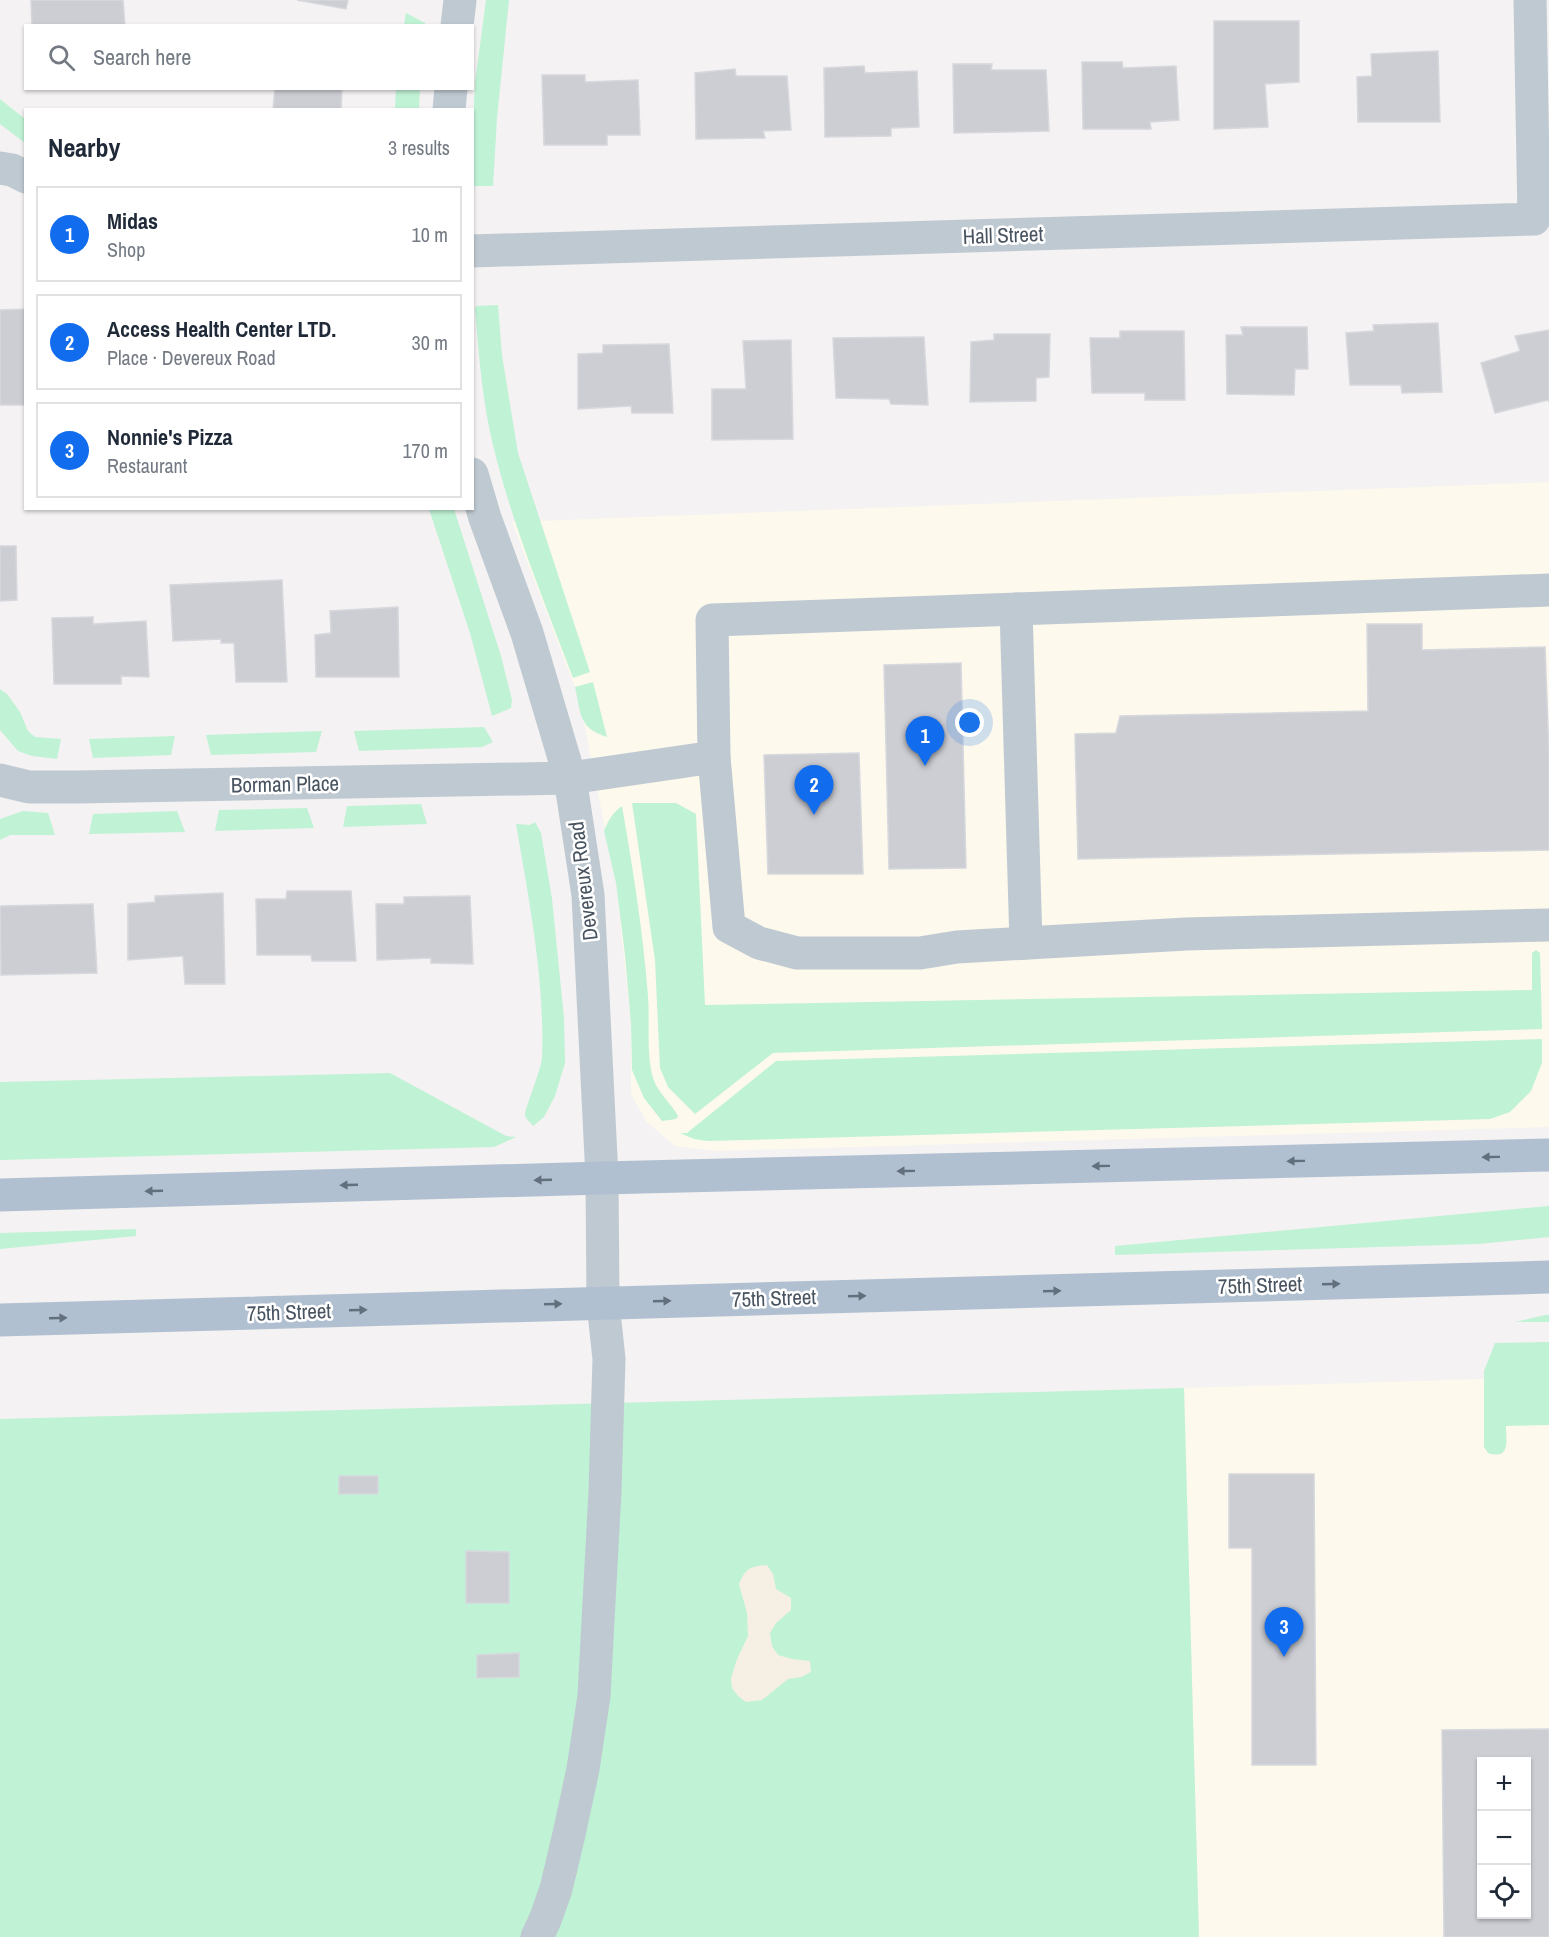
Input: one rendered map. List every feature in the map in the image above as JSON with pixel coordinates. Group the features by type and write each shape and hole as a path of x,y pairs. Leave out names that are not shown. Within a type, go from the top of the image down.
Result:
{"main road":[{"path":"0,1195 1549,1155"},
{"name":"75th Street","path":"0,1320 1549,1277"}],"street":[{"path":"457,24 460,0"},
{"name":"Hall Street","path":"474,251 1534,219 1530,0"},
{"path":"449,108 451,90"},
{"path":"0,168 12,170 24,176"},
{"name":"Devereux Road","path":"474,481 485,518 527,633 570,778 588,895 602,1178 603,1303 609,1359 605,1491 594,1696 583,1769 567,1845 556,1889 537,1937"},
{"path":"1549,590 712,620 714,757 729,927 759,943 797,953 920,953 957,947 1186,934 1549,925"},
{"path":"1016,609 1026,944"},
{"name":"Borman Place","path":"0,780 29,786 77,787 570,778 714,757"}],"shaded area":[{"path":"1549,482 1549,1127 716,1151 675,1146 646,1121 631,1094 631,1024 616,883 579,698 512,522"},
{"path":"1549,1377 1549,1937 1199,1937 1184,1388"}],"green space":[{"path":"486,0 509,0 497,118 493,186 474,186 475,82"},
{"path":"406,13 425,23 425,24 404,24"},
{"path":"396,90 420,90 419,108 395,108"},
{"path":"0,99 24,118 24,142 0,124"},
{"path":"498,305 502,355 518,453 590,672 573,678 519,533 489,428 481,377 475,309 476,306"},
{"path":"429,510 454,510 501,656 512,700 511,708 492,716 470,633"},
{"path":"593,682 607,737 591,729 580,712 575,687"},
{"path":"0,689 7,694 20,712 28,731 35,737 61,739 57,759 32,756 18,751 0,730"},
{"path":"484,727 493,742 482,747 359,751 354,731"},
{"path":"322,731 316,752 211,755 206,735"},
{"path":"175,736 171,755 93,758 89,739"},
{"path":"632,803 676,803 696,814 705,1005 1532,990 1532,953 1536,950 1540,953 1542,1029 773,1053 695,1114 668,1087 660,1068 655,960"},
{"path":"421,804 427,824 343,827 347,806"},
{"path":"622,806 643,948 651,1068 658,1088 678,1116 676,1119 662,1121 644,1098 632,1070 625,955 616,883 604,831 611,817"},
{"path":"307,808 314,828 215,831 219,810"},
{"path":"23,811 48,813 55,835 10,835 0,840 0,819"},
{"path":"177,811 185,832 89,834 93,814"},
{"path":"535,822 541,833 552,899 564,1018 565,1063 555,1096 544,1117 533,1126 525,1115 542,1058 541,999 535,940 516,824 530,825"},
{"path":"1542,1039 1542,1063 1531,1091 1510,1112 1490,1119 708,1141 694,1139 680,1133 687,1133 776,1061"},
{"path":"390,1073 506,1136 516,1137 494,1147 0,1160 0,1082"},
{"path":"1549,1206 1549,1237 1478,1244 1115,1255 1115,1246"},
{"path":"136,1229 136,1236 0,1249 0,1233"},
{"path":"1549,1315 1549,1322 1515,1322"},
{"path":"1549,1342 1549,1425 1506,1426 1504,1451 1501,1454 1488,1453 1484,1447 1484,1371 1495,1343"},
{"path":"1184,1388 1199,1937 0,1937 0,1419"}],"sand":[{"path":"767,1565 773,1574 776,1589 791,1598 791,1610 776,1623 770,1633 772,1646 778,1655 810,1661 811,1672 801,1677 788,1679 762,1700 746,1702 732,1688 731,1678 748,1636 747,1613 739,1584 749,1569"}],"building":[{"path":"31,0 123,0 125,24 32,24"},
{"path":"297,0 348,0 346,9"},
{"path":"1214,21 1299,21 1299,82 1265,84 1268,127 1214,129"},
{"path":"1438,51 1440,122 1358,122 1357,77 1372,76 1371,54"},
{"path":"1082,62 1122,62 1123,68 1176,66 1179,120 1150,122 1151,129 1083,129"},
{"path":"953,64 992,64 991,70 1046,70 1049,131 954,133"},
{"path":"864,66 865,73 917,71 919,127 891,128 891,136 825,137 824,68"},
{"path":"735,69 736,76 787,76 791,130 763,131 765,138 696,139 695,73"},
{"path":"542,75 585,75 585,82 638,80 640,135 607,135 607,145 544,145"},
{"path":"275,90 342,90 341,108 273,108"},
{"path":"24,309 24,405 0,405 0,310"},
{"path":"1438,323 1442,392 1402,393 1401,385 1350,385 1346,333 1374,331 1373,325"},
{"path":"1241,327 1307,327 1308,369 1295,369 1294,395 1227,394 1226,335 1243,335"},
{"path":"1549,330 1549,402 1548,400 1495,413 1481,363 1520,351 1515,336"},
{"path":"1120,331 1184,331 1185,400 1145,400 1145,393 1092,393 1090,338 1120,338"},
{"path":"994,334 1050,334 1049,377 1036,378 1036,401 970,402 971,342 994,340"},
{"path":"924,337 928,405 891,404 889,399 836,398 833,338"},
{"path":"791,340 793,439 712,440 712,389 746,389 743,341"},
{"path":"669,344 673,413 632,413 631,406 578,409 578,354 603,353 603,345"},
{"path":"0,546 16,546 17,600 0,601"},
{"path":"282,580 287,682 236,682 234,643 221,643 221,639 173,641 170,585"},
{"path":"398,607 399,677 316,677 315,635 331,633 330,611"},
{"path":"93,617 93,624 146,621 149,677 121,676 121,684 54,684 52,618"},
{"path":"1367,624 1422,624 1422,650 1545,647 1549,754 1549,850 1078,859 1075,734 1116,733 1120,716 1368,711"},
{"path":"961,663 966,868 889,869 884,665"},
{"path":"859,753 863,874 768,874 764,755"},
{"path":"287,891 351,891 356,961 312,961 311,955 257,955 256,899 286,899"},
{"path":"223,893 225,984 185,984 183,956 128,960 128,904 155,902 155,896"},
{"path":"470,896 473,964 431,963 431,958 377,960 376,904 404,904 404,897"},
{"path":"93,904 97,973 1,975 0,906"},
{"path":"1229,1474 1314,1474 1316,1765 1252,1765 1252,1548 1229,1548"},
{"path":"339,1476 378,1476 378,1494 339,1494"},
{"path":"466,1551 509,1552 509,1603 466,1603"},
{"path":"519,1653 519,1677 477,1678 477,1655"},
{"path":"1549,1729 1549,1937 1444,1937 1442,1730"}],"place":[{"name":"Midas","path":"925,766"},
{"name":"Access Health Center LTD.","path":"814,815"},
{"name":"Nonnie's Pizza","path":"1284,1657"}]}
